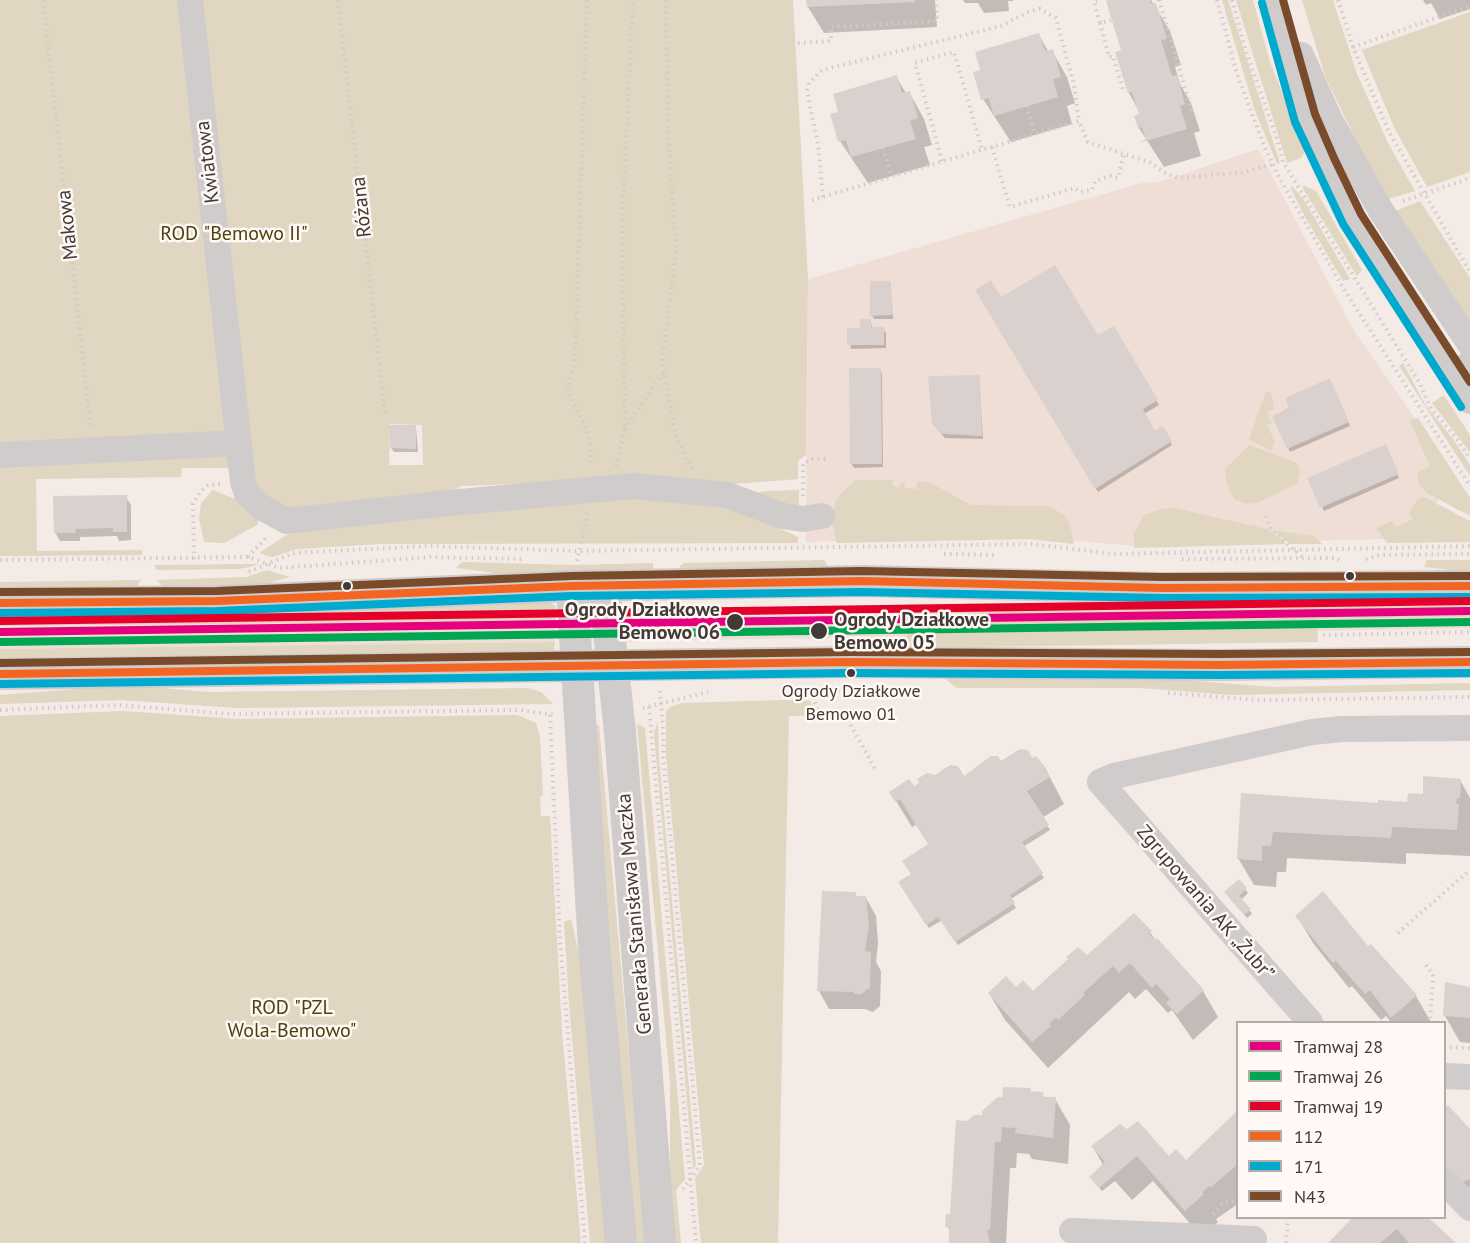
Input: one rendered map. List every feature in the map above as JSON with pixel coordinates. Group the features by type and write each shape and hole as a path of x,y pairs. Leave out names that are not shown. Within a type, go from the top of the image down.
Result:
{"main road":[{"path":"0,603 217,601 581,571 672,584 934,581 1162,588 1470,586"},
{"name":"Generała Stanisława Maczka","path":"581,571 612,665 638,951 660,1243"},
{"name":"Generała Stanisława Maczka","path":"581,571 576,665 594,946 621,1243"},
{"path":"0,674 849,662 1220,665 1470,662"}],"street":[{"name":"Kwiatowa","path":"190,0 241,464"},
{"path":"1272,0 1305,118 1352,219 1462,370 1470,401"},
{"path":"1284,0 1304,65 1329,118 1380,209 1470,344"},
{"path":"0,455 93,451 241,464 247,494 263,508 287,521 634,486 727,495 783,516 803,519 822,516"},
{"name":"Zgrupowania AK „Żubr”","path":"1308,1021 1100,782 1114,776 1312,732 1342,729 1470,728"},
{"path":"1446,1076 1470,1077"},
{"path":"1446,1183 1470,1208"},
{"path":"1072,1231 1257,1233"}],"path":[{"name":"Makowa","path":"43,0 93,451"},
{"name":"Różana","path":"338,0 385,414"},
{"path":"581,571 577,551 596,489 589,434 567,392 574,360 587,0"},
{"path":"596,489 610,479 617,464 625,430 622,226 633,0"},
{"path":"666,0 668,127 676,251 662,363 676,436 686,460 705,480 727,495"},
{"path":"798,43 831,41 831,27 937,21 936,0"},
{"path":"1097,0 1094,1 1109,57 1113,56 1124,93"},
{"path":"1159,0 1193,116"},
{"path":"1217,0 1237,74 1273,164 1345,291 1470,486"},
{"path":"1338,0 1353,47 1389,132 1470,272"},
{"path":"1353,47 1470,6"},
{"path":"823,197 816,127 807,91 809,83 822,70 1001,26 1028,12 1040,9 1056,18 1074,85 1079,121 1086,141 1124,154 1180,178 1245,172 1273,164"},
{"path":"1100,23 1112,20"},
{"path":"942,161 915,63 954,52 982,149"},
{"path":"1027,106 1035,134"},
{"path":"812,200 1079,121"},
{"path":"992,147 1010,207 1075,188 1080,192 1092,190 1095,181 1110,176 1118,178 1124,154"},
{"path":"883,148 891,176"},
{"path":"1380,209 1470,178"},
{"path":"625,430 664,372"},
{"path":"194,559 193,504 200,492 208,485 241,464"},
{"path":"1266,516 1271,529 1303,558"},
{"path":"249,572 293,553 406,547 577,551 1031,544 1115,554 1470,546"},
{"path":"1360,561 1380,555 1470,554"},
{"path":"0,560 248,557 279,568 431,557 532,560"},
{"path":"1179,559 1335,558 1341,561"},
{"path":"672,584 661,703 663,757 700,1165 681,1191"},
{"path":"1323,634 1470,632"},
{"path":"634,709 716,691"},
{"path":"801,691 894,691"},
{"path":"811,692 813,702 822,712 837,711 846,716 876,771"},
{"path":"1165,693 1259,700 1470,697"},
{"path":"0,710 117,705 230,714 521,710 557,715"},
{"path":"649,707 696,1243"},
{"path":"550,715 560,939 585,1243"},
{"path":"1398,933 1470,870"},
{"path":"1426,965 1433,975 1430,1021"},
{"path":"1446,1047 1470,1048"},
{"path":"1286,1243 1288,1219"}],"shaded area":[{"path":"1258,149 1353,329 1453,473 1417,538 1137,546 1026,537 806,542 808,279 1142,183 1159,182"},
{"path":"906,614 908,637 682,640 682,617"},
{"path":"1470,617 1470,628 1317,631 1317,619"},
{"path":"616,618 653,618 654,641 618,642"},
{"path":"556,621 555,642 0,649 0,627"}],"green space":[{"name":"ROD \"Bemowo II\"","path":"0,0 793,0 808,279 806,455 798,461 798,479 733,484 592,481 461,486 449,493 293,510 256,494 249,468 182,468 181,477 36,479 37,551 142,550 142,555 0,556","holes":["390,424 422,425 423,465 389,465"]},
{"path":"1222,0 1228,0 1280,163 1277,164 1254,108"},
{"path":"1236,0 1253,0 1270,62 1305,151 1301,158 1287,163"},
{"path":"1302,0 1333,0 1357,74 1388,143 1415,191 1385,200 1325,76"},
{"path":"1470,12 1470,172 1427,187 1394,127 1362,50"},
{"path":"1292,186 1304,200 1350,279 1343,281 1304,215 1290,187"},
{"path":"1302,187 1316,191 1362,270 1357,276"},
{"path":"1420,201 1470,278 1470,323 1393,212"},
{"path":"1403,363 1426,406 1453,439 1470,465 1470,476 1399,366"},
{"path":"1266,391 1271,392 1274,409 1267,412 1272,423 1267,425 1275,442 1271,451 1249,439"},
{"path":"1442,396 1445,397 1470,435 1470,452 1432,403"},
{"path":"1418,418 1470,498 1470,516 1427,493 1419,485 1417,473 1430,466 1410,421"},
{"path":"1249,445 1297,463 1300,472 1297,484 1259,502 1247,504 1234,499 1226,482 1225,469"},
{"path":"856,480 893,480 892,486 899,488 901,482 904,482 905,488 917,489 917,481 931,483 971,505 1048,506 1063,514 1069,522 1074,544 1029,539 837,543 832,522 835,502"},
{"path":"213,490 257,508 260,517 257,525 224,543 204,542 199,519 201,503"},
{"path":"799,490 799,512 745,494 767,491"},
{"path":"613,497 730,506 798,537 798,543 381,544 297,549 272,557 259,553 285,536 326,523"},
{"path":"1424,497 1470,521 1470,542 1387,543 1376,528 1392,521 1396,527 1413,519 1409,513 1418,499"},
{"path":"1174,508 1267,529 1286,544 1134,548 1134,533 1144,515 1161,509"},
{"path":"1274,530 1314,536 1322,544 1290,544"},
{"path":"824,560 829,567 680,573 680,566 684,563"},
{"path":"1427,560 1470,560 1470,572 1424,567"},
{"path":"462,562 574,565 653,563 653,573 512,575 456,568"},
{"path":"155,565 258,565 239,569 156,570"},
{"path":"267,570 290,577 253,587 163,587 157,580 246,577"},
{"path":"141,580 137,586 0,592 0,582"},
{"path":"1470,598 1470,617 1317,619 1318,642 908,648 905,604"},
{"path":"537,600 552,603 556,607 556,621 0,626 0,617"},
{"path":"555,642 554,651 0,662 0,649"},
{"path":"1081,672 1274,687 1470,683 1470,690 1232,695 1139,688 957,688 944,678"},
{"path":"128,685 208,692 527,688 541,692 553,704 235,708 122,700 0,704 0,695"},
{"path":"811,701 812,710 818,715 789,716 778,1243 701,1243 695,1178 704,1165 666,756 666,712 670,707 682,703"},
{"name":"ROD \"PZL Wola-Bemowo\"","path":"123,711 238,719 517,715 536,723 540,737 543,795 540,796 541,816 550,816 562,1031 581,1243 0,1243 0,716"},
{"path":"658,721 659,758 696,1165 693,1169 654,733"},
{"path":"637,724 645,728 685,1179 676,1190 681,1243 675,1243 670,1177 670,1083"},
{"path":"594,725 599,725 646,1243 634,1243 604,894"},
{"path":"571,919 582,967 607,1243 590,1243 564,922"}],"building":[{"path":"806,0 915,0 915,2 807,7"},
{"path":"1150,0 1151,4 1156,3 1167,39 1161,40 1172,76 1177,75 1185,104 1180,106 1187,129 1139,143 1146,139 1142,127 1138,128 1134,116 1139,114 1132,92 1128,93 1115,52 1121,50 1106,1"},
{"path":"1039,33 1045,51 1053,49 1061,77 1053,79 1058,97 994,116 989,98 981,100 973,72 980,70 975,52"},
{"path":"897,75 902,93 910,91 918,118 910,121 916,139 851,157 846,140 838,142 830,114 838,112 833,94"},
{"path":"1055,265 1098,335 1114,326 1158,400 1143,409 1155,431 1163,426 1172,441 1095,489 975,290 991,280 1001,297"},
{"path":"870,281 891,281 892,315 870,316"},
{"path":"860,319 871,319 871,327 884,327 884,345 847,345 847,328 860,328"},
{"path":"849,368 881,368 882,464 850,464"},
{"path":"980,375 982,436 942,434 932,424 928,376"},
{"path":"1330,378 1349,422 1287,449 1272,416 1289,408 1285,398"},
{"path":"390,425 416,425 416,449 390,448"},
{"path":"1386,444 1399,474 1320,508 1307,478"},
{"path":"127,495 127,532 113,532 113,528 75,529 76,533 54,533 53,496"},
{"path":"1020,749 1028,750 1032,758 1036,756 1050,777 1027,791 1049,825 1022,842 1043,873 1010,895 1015,903 955,942 938,917 926,925 898,882 911,874 902,861 928,844 900,799 895,802 889,792 909,779 914,786 919,783 917,779 927,773 935,775 950,765 958,766 964,776 991,756 998,756 1001,761"},
{"path":"1423,776 1461,779 1460,798 1457,798 1456,804 1459,804 1457,830 1392,827 1391,838 1273,832 1271,846 1262,846 1262,861 1237,859 1241,793 1378,803 1378,800 1407,802 1408,793 1423,794"},
{"path":"1239,879 1247,888 1239,896 1251,909 1244,915 1224,892"},
{"path":"822,891 856,892 856,896 866,896 869,924 865,951 871,952 870,989 862,994 817,991"},
{"path":"1323,891 1368,946 1371,944 1417,995 1391,1018 1370,990 1365,994 1336,961 1333,963 1295,916"},
{"path":"1134,913 1152,931 1149,933 1155,940 1157,938 1204,990 1177,1014 1166,1003 1170,999 1156,984 1152,988 1130,963 1119,973 1113,966 1083,993 1085,995 1058,1020 1056,1017 1049,1024 1051,1026 1032,1042 988,993 1006,976 1016,987 1023,980 1033,991 1078,947 1087,955"},
{"path":"1445,982 1470,987 1470,1018 1443,1016"},
{"path":"1003,1087 1031,1088 1030,1091 1043,1092 1043,1097 1056,1097 1053,1138 1015,1133 1016,1128 1002,1127 1001,1142 995,1142 990,1230 987,1230 990,1243 949,1243 949,1227 945,1227 946,1214 950,1214 956,1120 967,1121 974,1115 982,1115 982,1111 998,1097 1002,1097"},
{"path":"1448,1105 1470,1129 1470,1179 1461,1183 1446,1166 1446,1107"},
{"path":"1236,1112 1236,1166 1202,1192 1204,1194 1185,1211 1137,1156 1099,1188 1089,1177 1105,1162 1091,1146 1120,1124 1127,1129 1138,1121 1169,1156 1176,1149 1186,1160"},
{"path":"1351,1219 1430,1219 1456,1243 1409,1243 1397,1229 1380,1243 1328,1243"}],"tram line":[{"name":"19","path":"0,621 1470,601"},
{"name":"28","path":"0,632 1470,611"},
{"name":"26","path":"0,642 1470,622"}],"transit line":[{"name":"N43","path":"1283,0 1315,114 1361,214 1470,382"},
{"name":"171","path":"1262,3 1295,122 1343,224 1461,407"},
{"name":"N43","path":"0,592 217,591 572,576 862,571 1162,577 1470,576"},
{"name":"112","path":"0,603 217,601 572,586 862,581 1162,588 1470,586"},
{"name":"171","path":"0,613 217,611 572,596 862,592 1162,598 1470,597"},
{"name":"N43","path":"0,663 849,652 1220,654 1470,652"},
{"name":"112","path":"0,674 849,662 1220,665 1470,662"},
{"name":"171","path":"0,684 849,673 1220,675 1470,673"}],"place":[{"name":"Ogrody Działkowe Bemowo 06","path":"735,622"},
{"name":"Ogrody Działkowe Bemowo 05","path":"819,631"},
{"name":"Ogrody Działkowe Bemowo 01","path":"851,673"}]}
